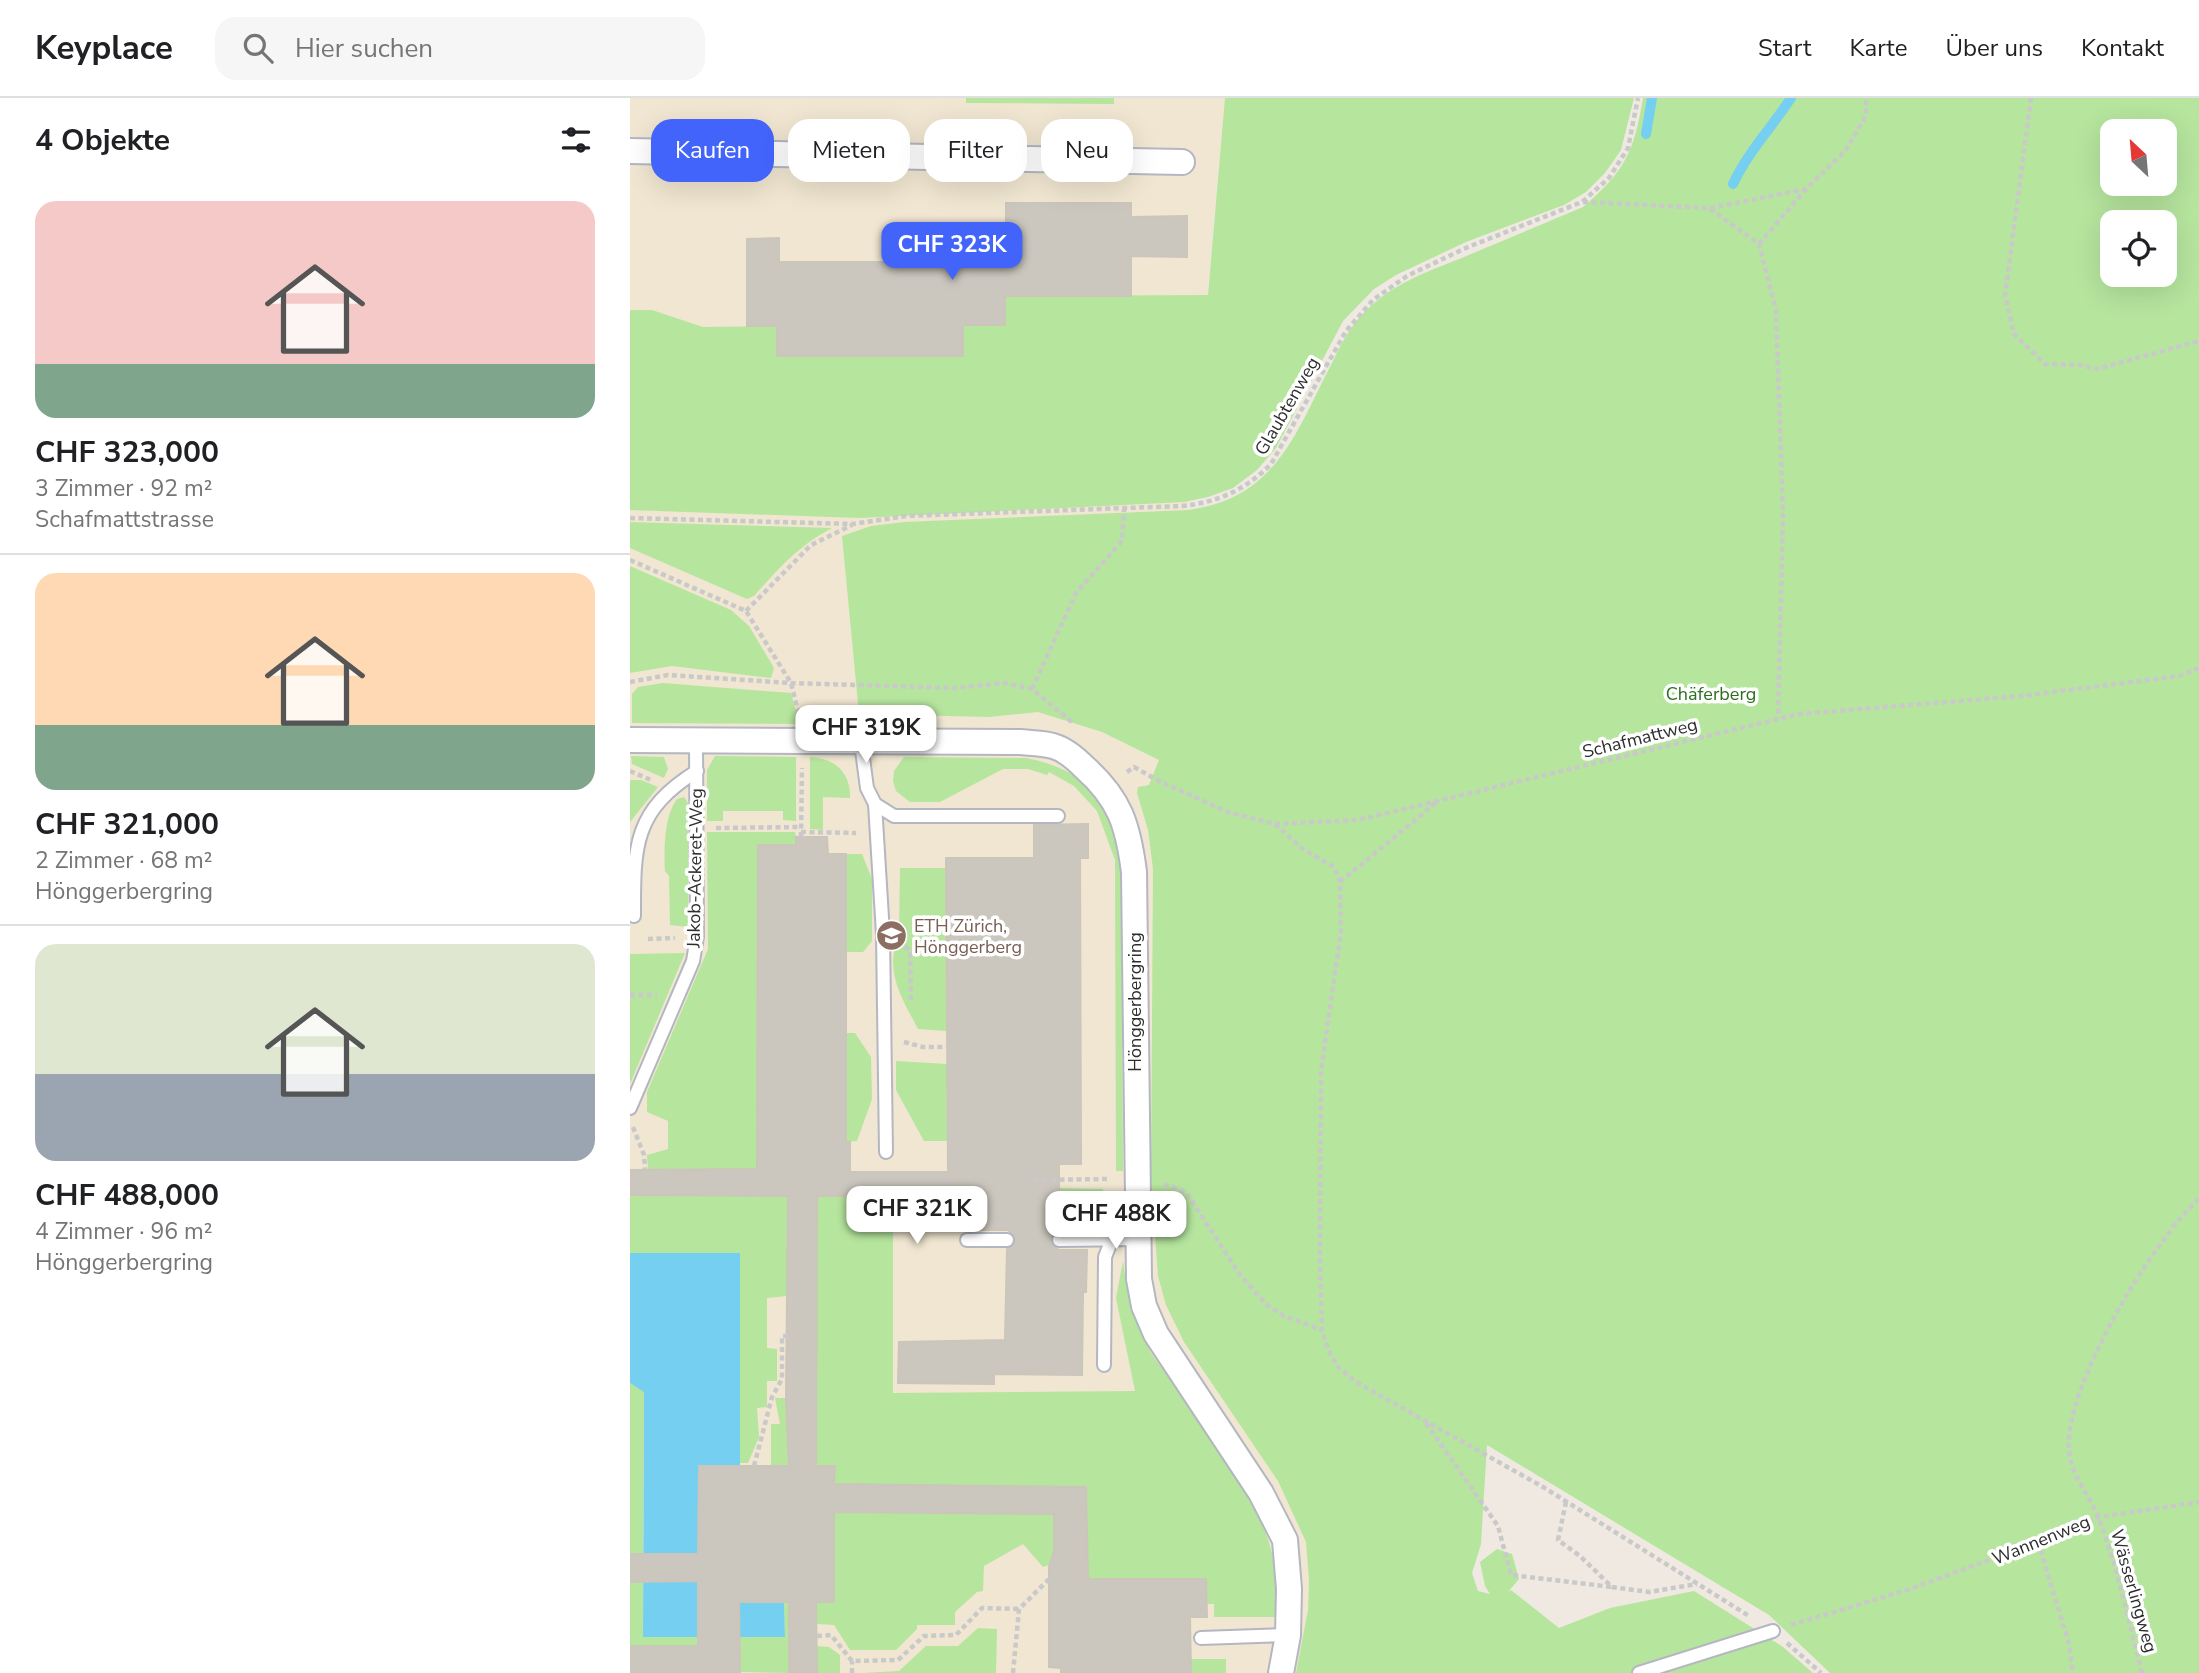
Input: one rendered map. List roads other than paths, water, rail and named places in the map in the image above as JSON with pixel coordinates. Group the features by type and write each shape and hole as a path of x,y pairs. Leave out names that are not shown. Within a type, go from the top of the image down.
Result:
{"street":[{"path":"630,151 1182,162"},
{"name":"Hönggerbergring","path":"630,740 1020,742 1053,746 1075,759 1105,786 1122,813 1131,845 1134,872 1136,1166 1139,1279 1144,1306 1156,1334 1261,1493 1285,1540 1289,1589 1288,1634 1281,1673"}],"lane":[{"name":"Jakob-Ackeret-Weg","path":"630,1108 693,961 696,937 696,741"},
{"path":"861,743 867,788 875,804 883,934 886,1152"},
{"path":"634,916 634,861 639,834 670,788 697,771"},
{"path":"875,804 894,816 1058,816"},
{"path":"1104,1365 1105,1257 1112,1239"},
{"path":"1059,1240 1139,1239"},
{"path":"967,1240 1007,1240"},
{"path":"1639,1673 1773,1631"},
{"path":"1201,1638 1288,1634"}],"water":[{"path":"630,1253 740,1253 740,1466 699,1466 698,1602 784,1602 785,1637 643,1637 644,1392 630,1383"}],"waterway":[{"path":"1646,134 1652,98"},
{"path":"1733,184 1753,150 1791,98"}],"place":[{"name":"ETH Zürich, Hönggerberg","path":"891,936"}],"park label":[{"name":"Chäferberg","path":"1711,694"}]}
